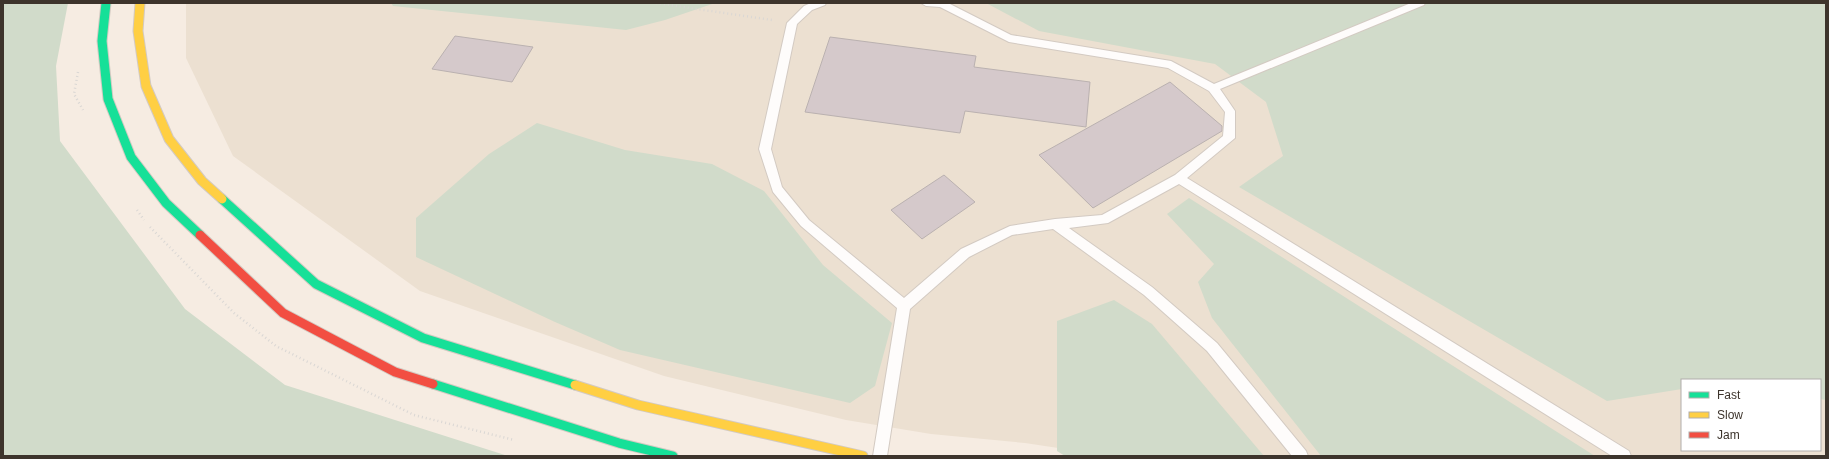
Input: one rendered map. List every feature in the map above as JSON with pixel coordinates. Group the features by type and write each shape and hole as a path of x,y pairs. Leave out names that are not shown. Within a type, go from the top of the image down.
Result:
{"main road":[{"path":"106,3 102,41 108,100 131,157 166,203 283,313 395,372 619,443 673,456"},
{"path":"140,3 138,32 146,86 168,139 202,181 316,284 422,338 638,405 863,456"}],"lane":[{"path":"821,3 808,8 792,23 765,149 777,189 805,223 904,306"},
{"path":"880,456 904,306 965,253 1010,232 1056,224 1104,220 1179,178 1229,138 1230,111 1213,88 1171,65 1009,38 942,4 926,3"},
{"path":"1213,88 1420,3"},
{"path":"1179,178 1624,456"},
{"path":"1056,224 1148,291 1212,346 1301,456"}],"path":[{"path":"656,3 792,23"}],"shaded area":[{"path":"186,3 1826,3 1826,456 1111,456 1025,443 931,434 846,420 664,376 420,291 233,156 186,58"}],"green space":[{"path":"3,3 68,3 56,66 60,141 185,309 285,385 508,456 3,456"},
{"path":"391,3 715,3 665,20 626,30 393,6"},
{"path":"986,3 1826,3 1826,400 1821,399 1821,379 1681,379 1681,389 1607,401 1239,187 1283,156 1266,102 1215,64 1039,31"},
{"path":"537,123 625,150 712,164 764,191 823,265 892,323 875,386 850,403 620,350 555,322 416,257 416,218 489,154"},
{"path":"1189,198 1595,456 1321,456 1212,318 1198,282 1214,264 1167,214"},
{"path":"1114,300 1152,324 1264,456 1065,456 1057,451 1057,321"}],"building":[{"path":"455,36 533,47 512,82 432,69"},
{"path":"830,37 976,56 974,67 1090,82 1086,127 965,111 960,133 805,112"},
{"path":"1170,82 1222,126 1222,131 1093,208 1039,155"},
{"path":"944,175 975,202 922,239 891,210"}],"traffic: fast":[{"path":"106,3 102,41 108,99 131,157 166,203 200,235"},
{"path":"222,199 316,284 423,338 575,385"},
{"path":"433,384 619,443 673,456"}],"traffic: slow":[{"path":"140,3 138,31 146,86 169,139 202,181 222,199"},
{"path":"575,385 638,405 863,456"}],"traffic: jam":[{"path":"200,235 283,313 395,372 433,384"}]}
